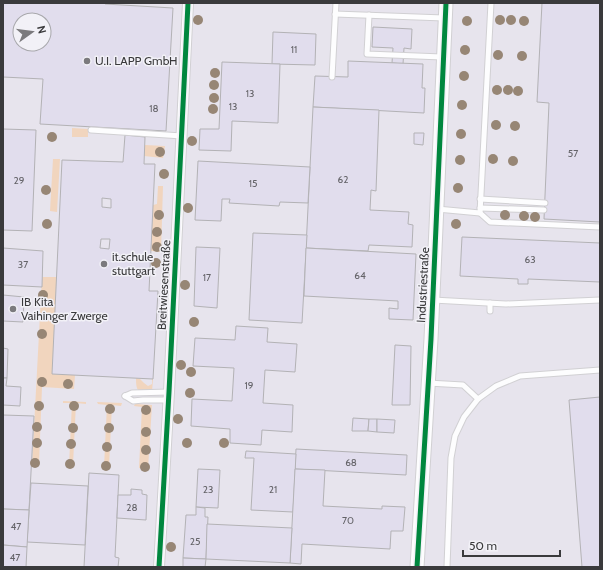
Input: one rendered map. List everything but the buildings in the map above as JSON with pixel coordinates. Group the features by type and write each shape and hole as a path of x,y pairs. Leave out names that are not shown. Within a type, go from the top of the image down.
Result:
{"street":[{"name":"Breitwiesenstraße","path":"159,567 169,396 188,3"},
{"name":"Industriestraße","path":"418,567 433,300 446,3"}],"lane":[{"path":"332,77 336,3"},
{"path":"491,3 480,210 490,222 600,227"},
{"path":"335,14 445,18"},
{"path":"369,15 367,54 444,57"},
{"path":"91,130 182,136"},
{"path":"480,199 545,202"},
{"path":"437,209 544,210"},
{"path":"433,300 506,304 600,300"},
{"path":"490,303 490,311"},
{"path":"447,567 451,458 455,436 464,417 478,399 496,386 520,376 600,370"},
{"path":"428,383 463,385 478,399"},
{"path":"132,393 169,396 133,401 125,396 132,393"}],"shaded area":[{"path":"3,3 600,3 600,567 3,567"},
{"path":"72,128 88,129 88,137 72,137"},
{"path":"145,145 165,146 163,158 144,156"},
{"path":"53,159 60,159 57,212 50,211"},
{"path":"158,186 163,186 161,252 151,251 153,205 157,204"},
{"path":"42,277 57,277 52,374 75,375 74,389 42,387 39,464 32,465"},
{"path":"136,378 140,379 148,386 152,384 153,379 152,392 139,391"},
{"path":"63,401 86,402 86,404 76,403 73,465 69,465 72,403 63,403"},
{"path":"97,402 122,403 121,406 112,405 109,467 104,467 107,405 98,404"},
{"path":"135,404 152,405 148,469 139,468 142,407 134,406"}],"cycle path":[{"path":"159,567 188,3"},
{"path":"417,567 431,339 446,3"}],"place":[{"name":"U.I. LAPP GmbH","path":"87,61"},
{"name":"it.schule stuttgart","path":"104,264"},
{"name":"IB Kita Vaihinger Zwerge","path":"13,309"}]}
